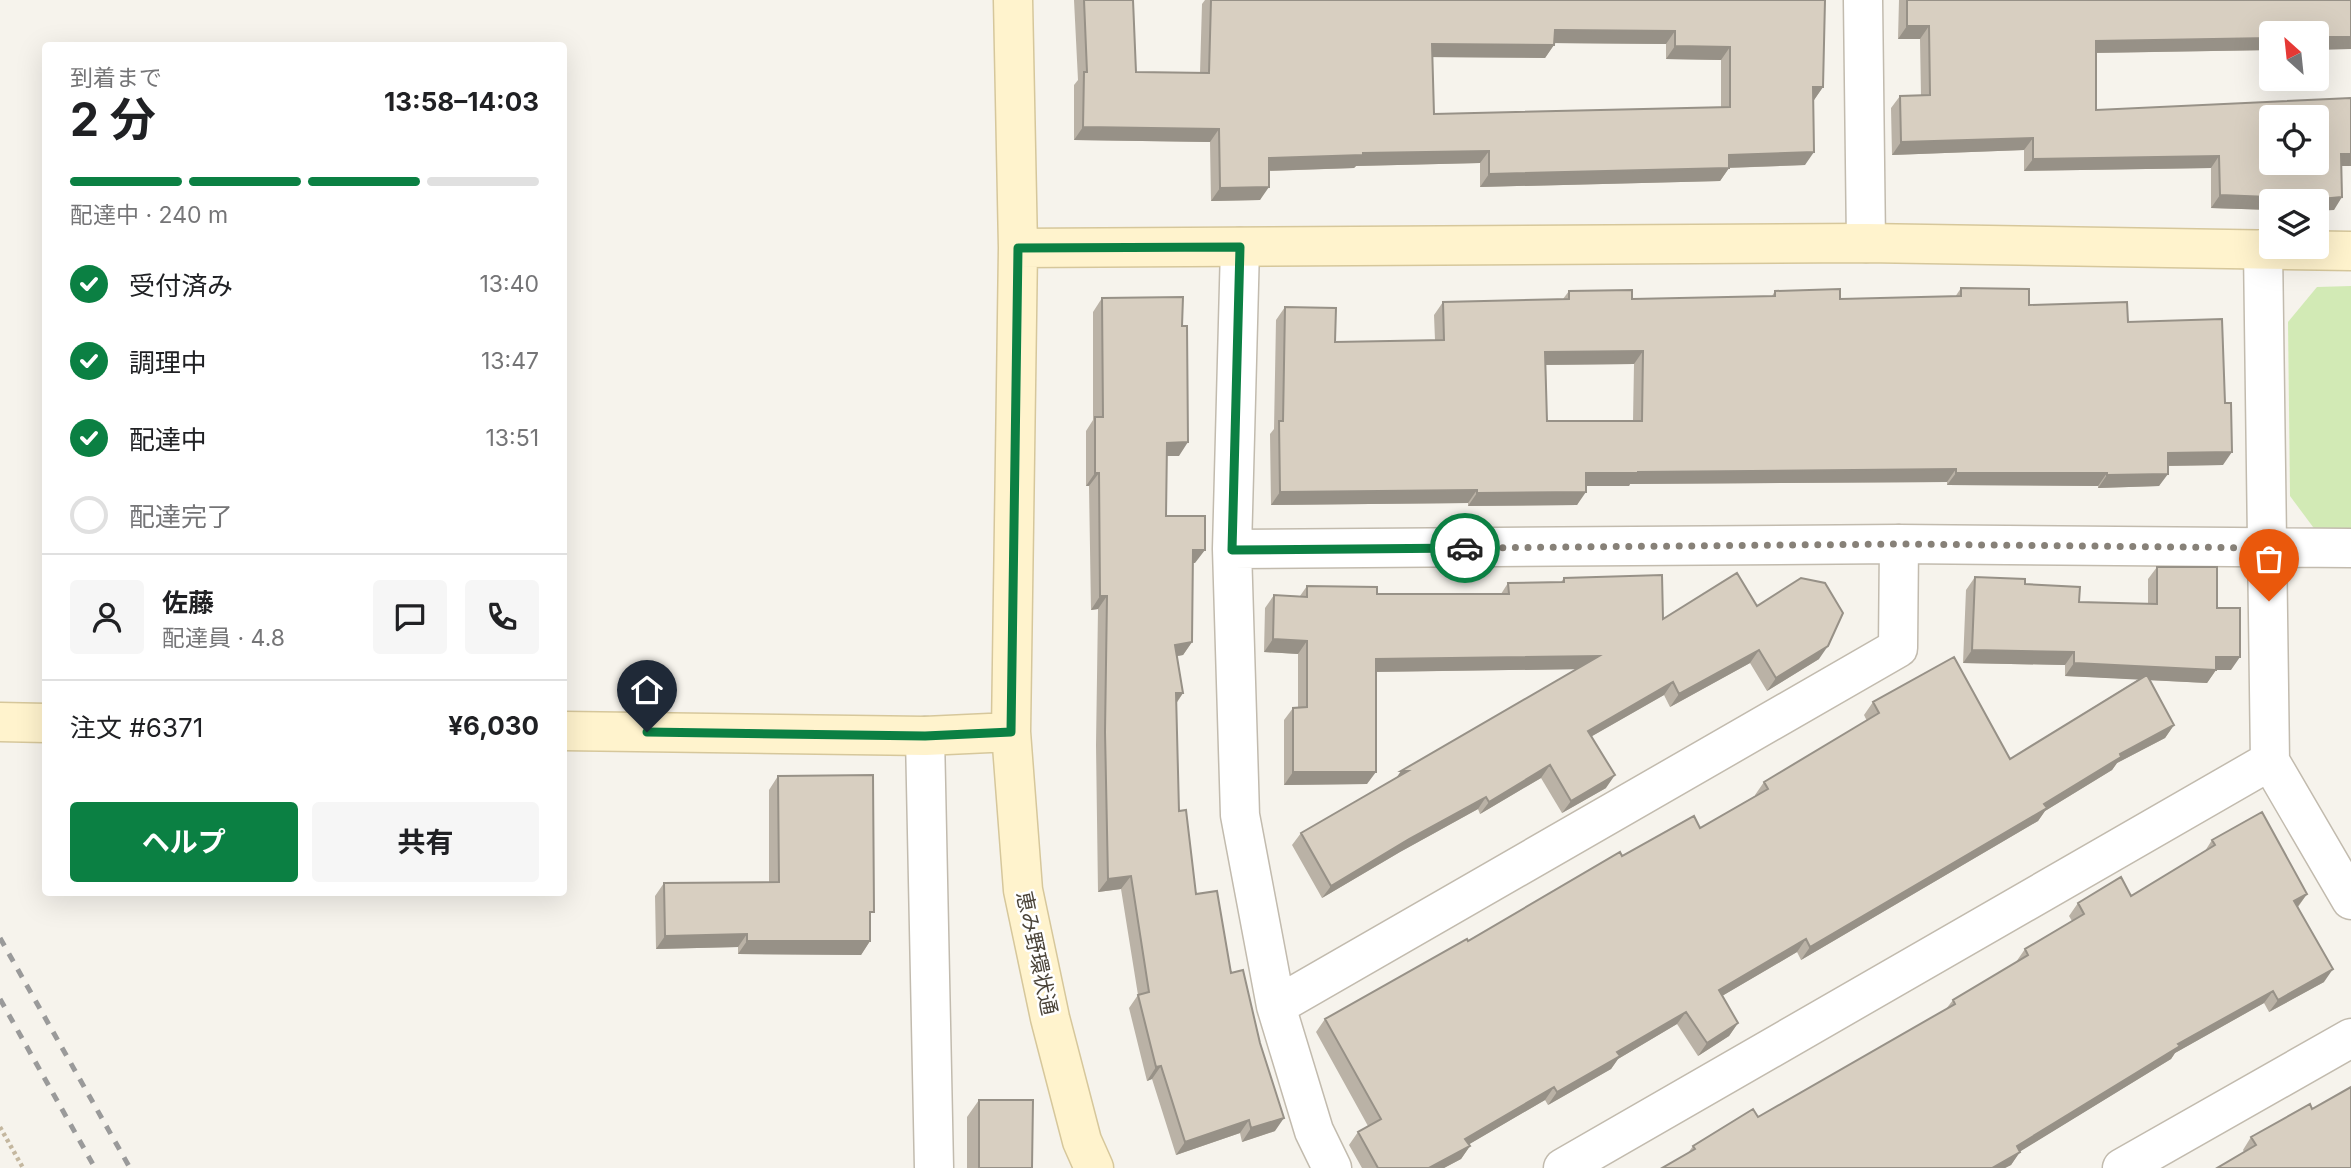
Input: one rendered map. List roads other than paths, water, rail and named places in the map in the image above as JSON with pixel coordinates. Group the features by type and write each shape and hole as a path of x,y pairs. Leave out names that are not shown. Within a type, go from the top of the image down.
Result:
{"street":[{"name":"恵み野環状通","path":"1013,0 1018,248 1011,732 1023,890 1050,1018 1083,1141 1094,1168"},
{"path":"1863,0 1866,243"},
{"path":"1018,248 1866,243 2259,249"},
{"path":"1240,247 1232,550 1240,815 1276,1006 1314,1131 1332,1168"},
{"path":"2329,250 2351,251"},
{"path":"2263,259 2270,761 2351,900"},
{"path":"1232,550 1899,544 2351,548"},
{"path":"1276,1006 1898,648 1899,544"},
{"path":"0,722 42,723"},
{"path":"567,731 925,736 1011,732"},
{"path":"925,736 934,1168"},
{"path":"1563,1168 2270,761"},
{"path":"2122,1168 2351,1038"}],"railway":[{"path":"0,938 130,1168"},
{"path":"0,999 95,1168"}]}
